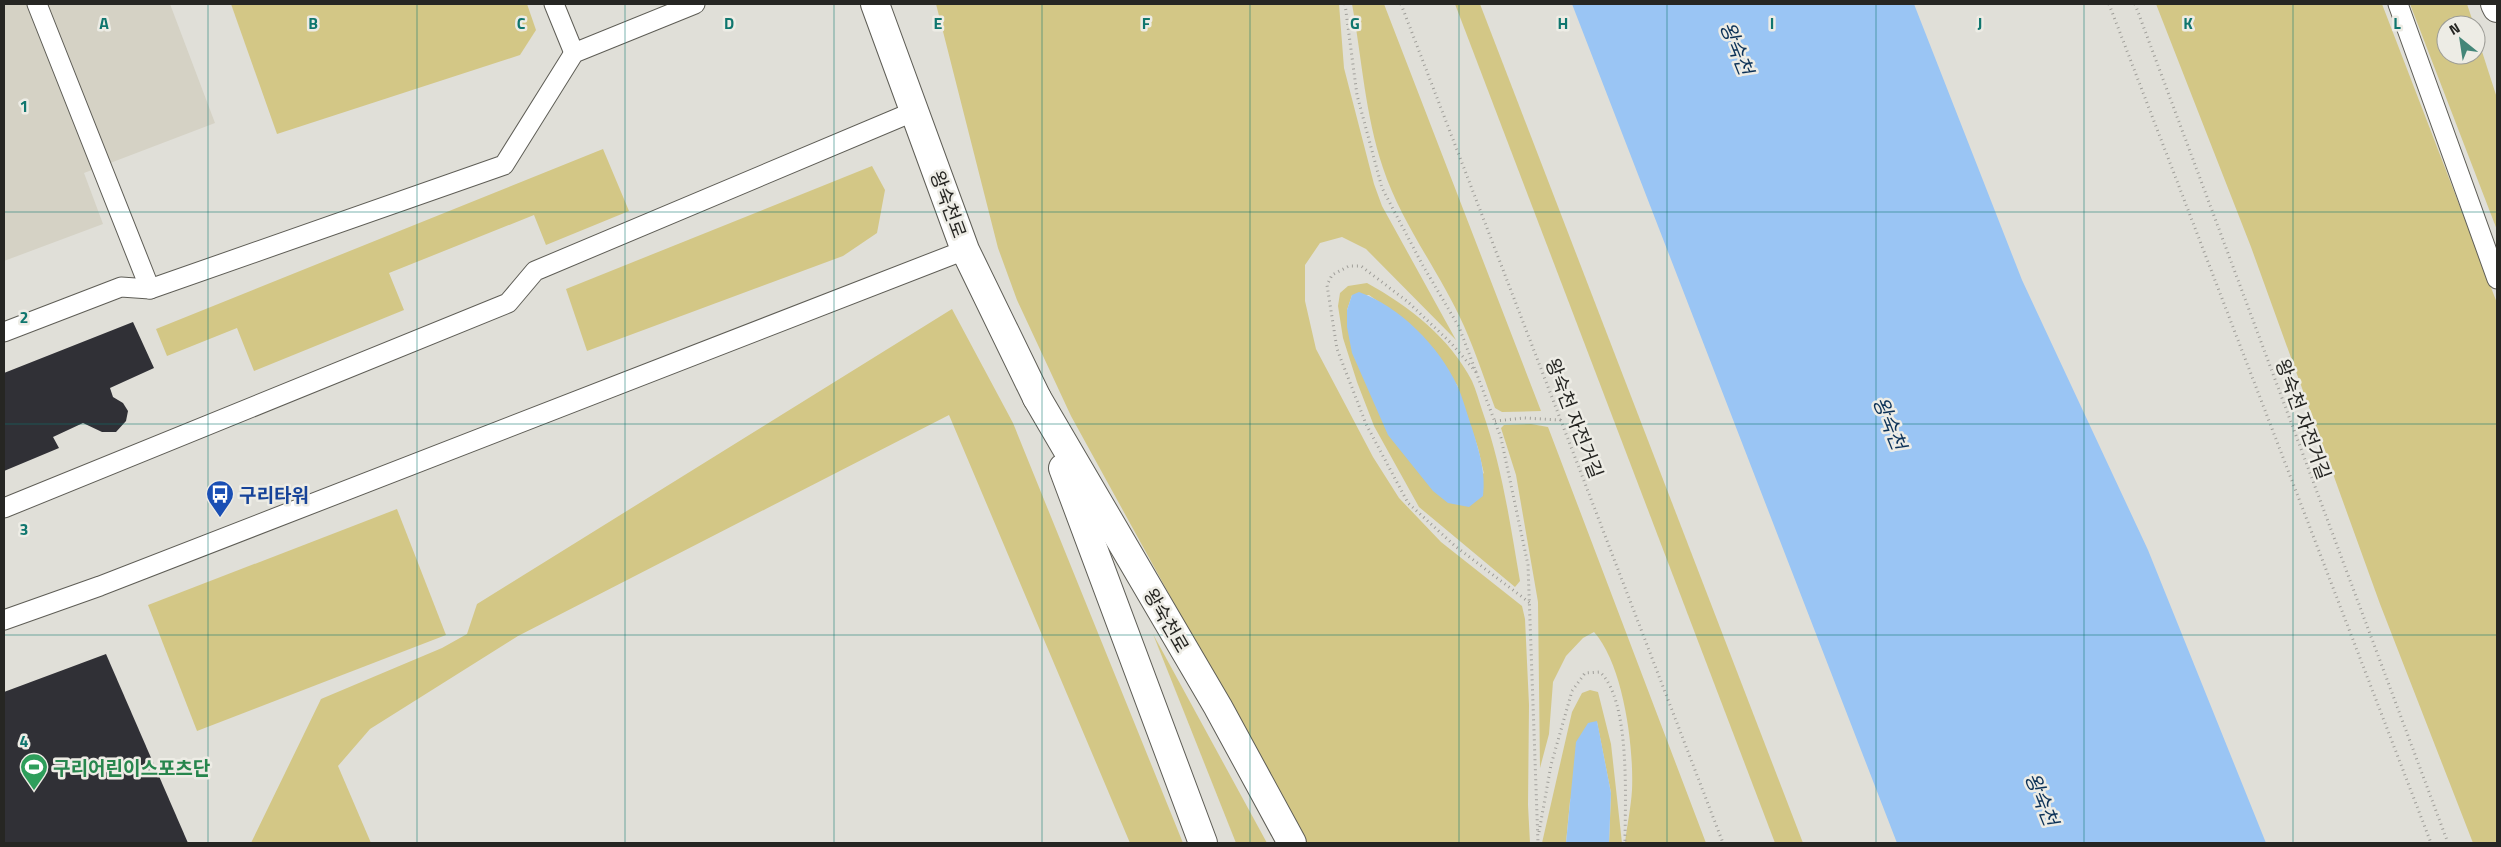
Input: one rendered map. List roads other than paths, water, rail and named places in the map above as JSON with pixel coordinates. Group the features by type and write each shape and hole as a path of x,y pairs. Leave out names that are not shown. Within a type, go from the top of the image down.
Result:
{"street":[{"name":"왕숙천로","path":"875,4 965,250 1037,398 1218,707 1292,843"},
{"path":"2496,4 2497,8"},
{"name":"왕숙천로","path":"1037,398 1203,843"}],"lane":[{"path":"37,4 150,289"},
{"path":"554,4 574,53"},
{"path":"4,332 121,288 150,289 504,165 574,53 695,4"},
{"path":"2398,4 2497,279"},
{"path":"4,508 508,303 535,272 915,111"},
{"path":"4,620 100,586 965,250"}],"water":[{"name":"왕숙천","path":"1572,4 1914,4 2022,280 2148,550 2266,843 1897,843"},
{"path":"1359,292 1389,307 1416,329 1440,356 1457,385 1477,445 1484,478 1483,496 1469,507 1448,503 1433,491 1388,435 1352,353 1347,327 1347,310 1352,295"},
{"path":"1597,721 1611,793 1609,843 1566,843 1576,742 1588,723"}],"place":[{"name":"구리타워","path":"220,518"},
{"name":"구리어린이스포츠단","path":"34,791"}]}
